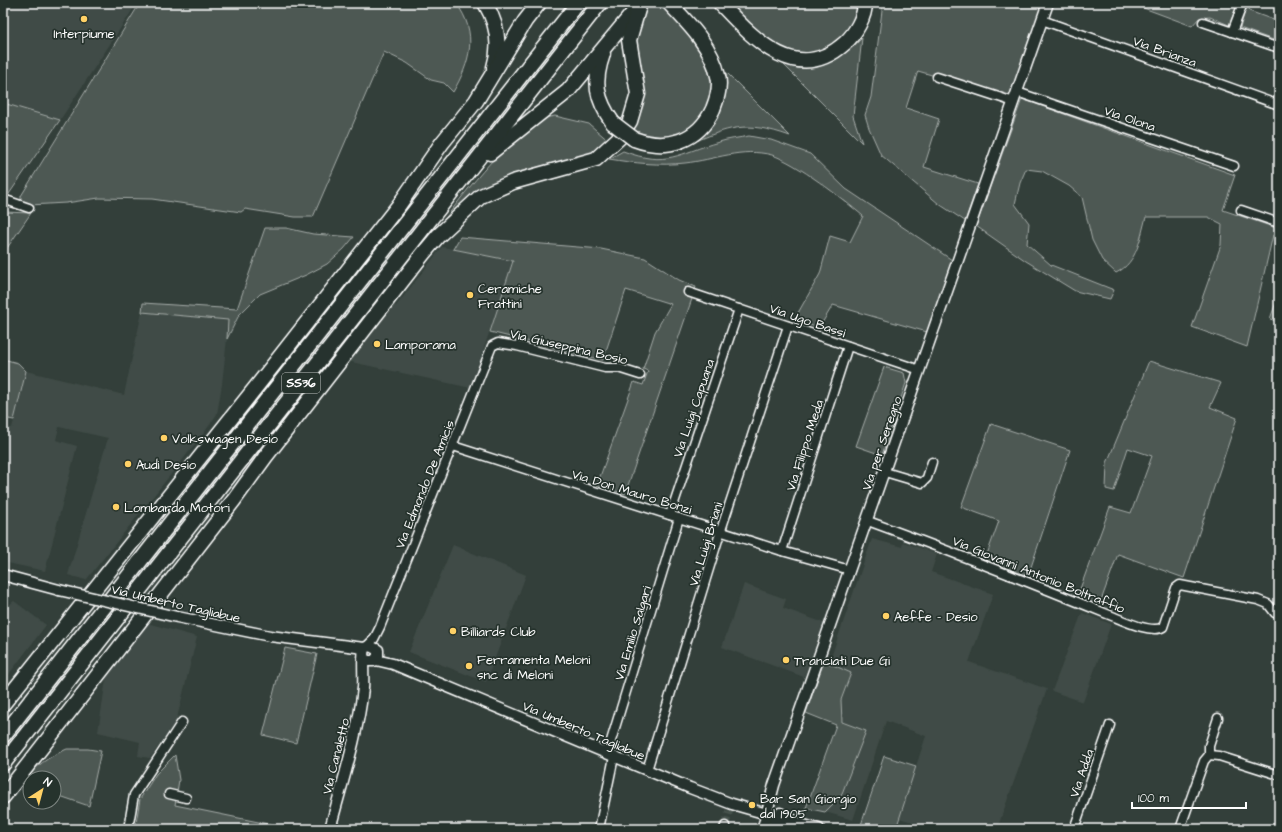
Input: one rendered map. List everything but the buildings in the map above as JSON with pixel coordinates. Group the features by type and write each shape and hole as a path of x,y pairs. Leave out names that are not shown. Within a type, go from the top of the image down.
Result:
{"highway":[{"path":"485,3 494,17 497,35 497,59 491,77"},
{"path":"3,704 260,382 394,211 442,143 476,101 525,21 539,3"},
{"name":"SS36","path":"3,736 578,3"},
{"name":"SS36","path":"3,764 600,3"},
{"path":"720,3 751,36 774,53 790,59 805,61 822,57 836,51 846,42 856,30 862,17 865,3"},
{"path":"470,168 568,91 640,4"},
{"path":"3,797 438,236 481,196 513,182 596,159 620,137 630,121 638,94 629,40 640,4"},
{"path":"605,48 599,65 597,80 598,95 603,109 613,123 634,139 647,144 662,145 689,137 701,128 710,116 719,91 719,77 714,62 705,45 672,6"}],"street":[{"name":"Via per Seregno","path":"772,814 772,793 1048,3"},
{"path":"1232,32 1243,3"},
{"name":"Via Brianza","path":"1042,20 1279,105"},
{"path":"1203,22 1279,48"},
{"path":"937,77 1016,97"},
{"name":"Via Olona","path":"1016,97 1234,166"},
{"path":"3,199 29,208"},
{"path":"1241,210 1279,223"},
{"name":"Via Ugo Bassi","path":"688,292 920,370"},
{"name":"Via Luigi Capuana","path":"670,515 739,309"},
{"name":"Via Luigi Briani","path":"647,770 721,530 788,326"},
{"name":"Via Giuseppina Bosio","path":"492,346 498,343 517,346 605,368 618,368 640,375"},
{"name":"Via Edmondo De Amicis","path":"370,654 492,346"},
{"name":"Via Filippo Meda","path":"782,551 848,346"},
{"name":"Via Don Mauro Bonzi","path":"453,446 721,530 782,551 850,570"},
{"path":"885,472 922,483 927,478 932,462"},
{"name":"Via Emilio Salgari","path":"599,829 611,755 679,518"},
{"name":"Via Giovanni Antonio Boltraffio","path":"868,521 1014,576 1118,618 1154,630 1163,627 1176,588 1180,585 1188,585 1255,599 1268,604 1277,613"},
{"name":"Via Umberto Tagliabue","path":"3,575 59,590 232,630 345,647 370,654 647,770 731,808 772,814 819,829"},
{"name":"Via Canaletto","path":"330,829 352,746 370,654"},
{"path":"1180,829 1204,761 1209,755 1209,746 1218,718"},
{"path":"128,829 134,795 182,722"},
{"name":"Via Adda","path":"1074,829 1110,725"},
{"path":"1209,755 1219,756 1279,775"},
{"path":"169,794 186,798"}],"shaded area":[{"path":"3,3 137,3 60,120 3,103"},
{"path":"140,3 456,3 468,25 470,48 464,70 453,92 444,83 431,80 407,63 384,52 313,217 295,217 245,209 241,212 152,199 99,198 66,203 30,205 21,200 21,196"},
{"path":"648,3 664,3 714,68 712,103 694,127 668,140 632,133 640,111 643,89 641,68 635,44 642,13"},
{"path":"728,3 861,3 859,17 838,45 804,55 786,52 770,43"},
{"path":"883,3 1042,3 1011,98 918,71 906,108 939,119 924,167 978,184 965,221 939,204 881,155 869,128 865,115 871,97"},
{"path":"1130,3 1238,3 1229,25 1210,17 1199,18 1192,26"},
{"path":"1247,5 1250,7 1249,11 1279,22 1279,42 1240,28"},
{"path":"862,38 853,116 862,143 782,63 793,67 804,68 825,64 845,53"},
{"path":"726,72 790,136 761,128 737,128 714,134 687,145 706,130 717,114 724,96"},
{"path":"1022,99 1235,175 1223,210 1279,229 1279,237 1273,235 1247,347 1192,327 1221,245 1222,224 1208,217 1146,217 1140,241 1134,256 1129,263 1116,273 1102,260 1092,240 1082,197 1069,186 1042,171 1026,169 1020,183 1015,204 1029,223 1027,244 1051,265 1114,290 1110,299 1075,291 1026,261 976,226"},
{"path":"3,103 60,120 9,194 3,192"},
{"path":"555,116 589,124 610,142 594,153 509,180 433,234 469,187 510,143 525,130 543,119"},
{"path":"749,136 771,140 810,154 846,189 952,260 927,332 833,305 819,328 794,320 820,274 830,236 850,242 863,216 807,173 782,159 772,155 750,152 676,164 647,164 609,159 623,151 638,156 662,159 722,141"},
{"path":"4,212 31,213 3,254 3,214"},
{"path":"265,228 286,228 313,234 354,237 344,249 327,264 306,275 260,294 239,315 227,339 228,320 142,312 143,303 237,309"},
{"path":"460,237 601,249 645,258 679,280 696,287 625,494 597,485 634,382 643,385 648,371 643,369 655,332 671,304 626,290 603,360 490,332 513,261 453,249"},
{"path":"442,247 513,260 471,388 347,361 391,303 396,306"},
{"path":"1279,294 1279,322 1270,319"},
{"name":"Lombarda Motori","path":"142,312 229,320 217,414 204,433 86,580 68,575 108,438 59,427 56,440 77,446 45,571 3,562 3,426 12,428 26,371 124,395"},
{"path":"3,359 18,363 26,371 14,420 3,418"},
{"path":"1149,361 1221,383 1210,407 1237,418 1184,578 1118,554 1099,606 1077,597 1110,507 1131,513 1152,456 1128,448 1114,491 1106,489 1107,463"},
{"path":"884,367 904,373 906,383 882,455 856,446"},
{"path":"991,424 1070,450 1028,576 985,560 999,521 961,507"},
{"path":"872,539 902,547 903,542 937,554 931,572 993,594 969,662 1047,689 997,829 937,829 899,818 926,736 886,721 853,820 825,812 841,796 865,731 842,722 841,700 851,673 829,663"},
{"path":"453,545 526,575 486,682 409,652"},
{"path":"744,584 786,599 783,608 824,623 804,677 722,647"},
{"path":"14,601 46,625 3,682 3,623 8,606"},
{"path":"1082,613 1111,624 1083,702 1052,691"},
{"path":"147,623 197,637 176,722 150,758 138,756 140,742 98,732 107,673"},
{"path":"285,648 317,654 296,743 263,735"},
{"path":"824,661 851,673 841,700 842,722 866,731 841,796 825,812 806,808 836,725 806,713"},
{"path":"67,749 88,749 101,751 89,806 62,797 62,770 34,770 54,755"},
{"path":"175,755 179,780 175,805 278,826 277,829 135,829 140,799 156,774"},
{"path":"884,756 916,766 896,829 860,828"}],"tunnel":[{"path":"725,826 729,811"}],"place":[{"name":"Interpiume","path":"84,19"},
{"name":"Ceramiche Frattini","path":"470,295"},
{"name":"Lamporama","path":"377,344"},
{"name":"Volkswagen Desio","path":"164,438"},
{"name":"Audi Desio","path":"128,464"},
{"name":"Lombarda Motori","path":"116,507"},
{"name":"Aeffe - Desio","path":"886,616"},
{"name":"Billiards Club","path":"453,631"},
{"name":"Tranciati Due Gi","path":"786,660"},
{"name":"Ferramenta Meloni snc di Meloni","path":"469,666"},
{"name":"Bar San Giorgio dal 1905","path":"752,805"}]}
